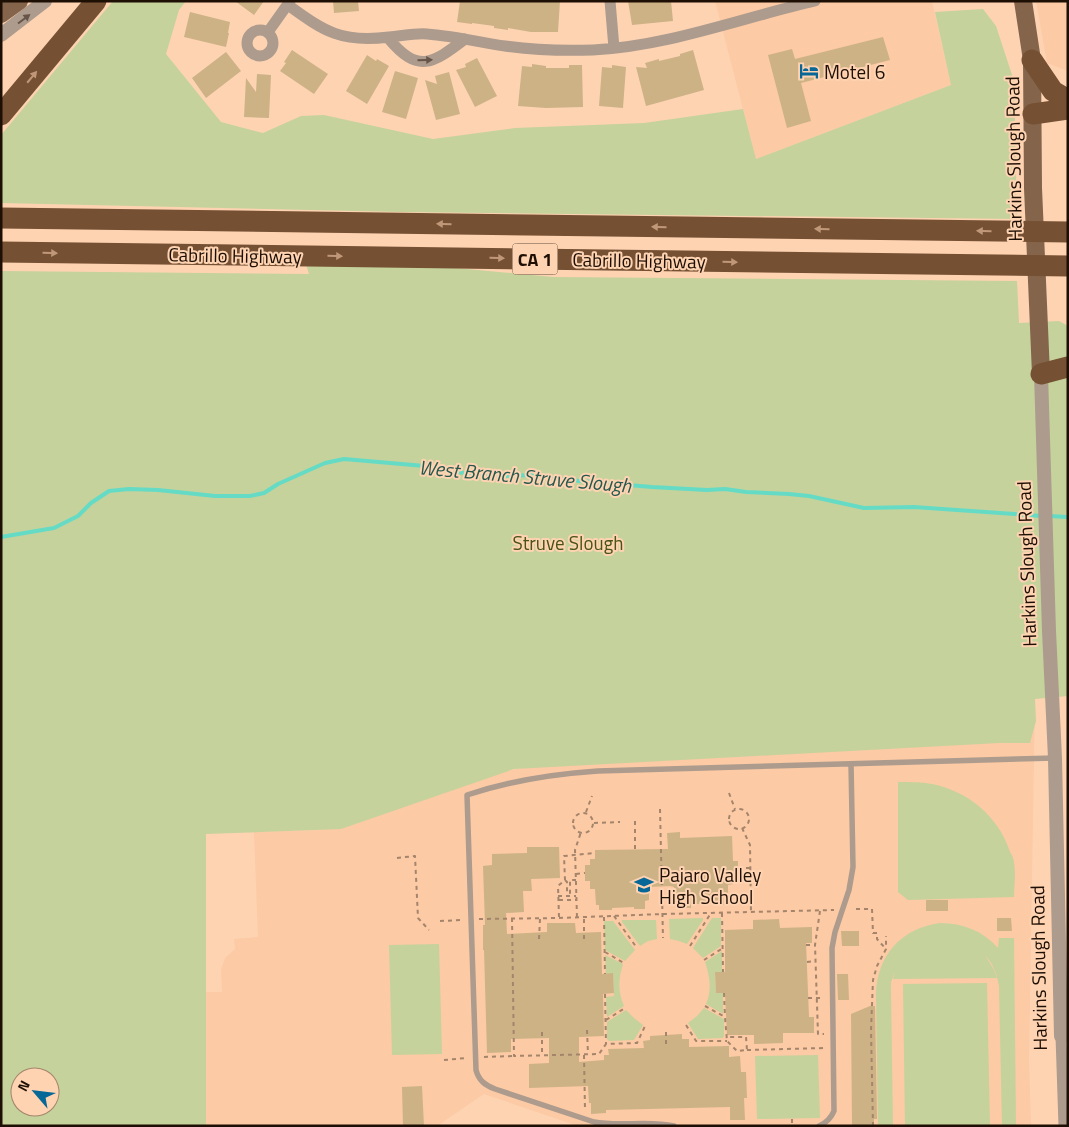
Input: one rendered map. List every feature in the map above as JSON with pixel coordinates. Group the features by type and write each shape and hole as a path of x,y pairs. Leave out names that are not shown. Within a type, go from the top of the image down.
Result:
{"highway":[{"path":"1,115 96,1"},
{"path":"1032,60 1053,91 1068,100"},
{"path":"1033,114 1068,109"},
{"name":"Cabrillo Highway","path":"1,218 1068,232"},
{"name":"Cabrillo Highway","path":"1,252 1068,266"},
{"path":"1042,374 1068,367"}],"main road":[{"path":"1,14 19,1"},
{"name":"Harkins Slough Road","path":"1023,1 1032,60 1033,188 1042,374"}],"street":[{"path":"1,35 46,1"},
{"path":"610,1 614,48"},
{"path":"268,32 289,3 315,24 338,35 360,39 424,34 538,49 592,50 664,40 815,1"},
{"path":"388,38 408,57 413,60 425,61 438,58 465,39"},
{"name":"Harkins Slough Road","path":"1042,374 1049,631 1064,1036 1064,1126"}],"lane":[{"path":"674,1126 660,1123 598,1123 484,1084 477,1074 467,795 517,782 570,773 598,771 1055,758"},
{"path":"819,1126 830,1118 834,1111 833,940 849,890 854,859 850,764"}],"path":[{"path":"728,794 735,809"},
{"path":"586,813 592,796"},
{"path":"660,809 663,938"},
{"path":"735,809 746,811 749,817 748,824 742,828 735,829 729,822 730,812 735,809"},
{"path":"580,813 586,813 592,816 594,822 593,826 586,833 576,830 573,820 580,813"},
{"path":"635,821 635,849"},
{"path":"594,822 620,822"},
{"path":"742,828 750,845 752,912"},
{"path":"577,917 575,850 581,832"},
{"path":"576,880 570,880 570,892 567,893 564,856 595,853"},
{"path":"397,858 415,856 418,918 428,930"},
{"path":"738,868 750,868"},
{"path":"576,874 585,873"},
{"path":"559,918 558,886 565,880"},
{"path":"558,896 576,896"},
{"path":"558,900 577,900"},
{"path":"856,909 872,909 873,933 877,933 877,939 886,949"},
{"path":"478,919 834,910"},
{"path":"820,911 815,944 816,998 818,1034 825,1034"},
{"path":"690,946 711,913"},
{"path":"722,913 723,972"},
{"path":"614,916 637,948"},
{"path":"584,917 584,939"},
{"path":"604,917 605,974"},
{"path":"512,918 514,1056"},
{"path":"539,939 540,918"},
{"path":"440,921 460,920"},
{"path":"873,1126 871,1030 873,980 877,966 886,949 886,936"},
{"path":"806,945 815,944"},
{"path":"704,960 723,948"},
{"path":"605,952 624,962"},
{"path":"807,962 815,961"},
{"path":"724,993 727,1041 737,1051 834,1048"},
{"path":"475,1058 599,1054 606,1044 605,994"},
{"path":"808,998 816,998"},
{"path":"705,1006 725,1017"},
{"path":"606,1020 625,1008"},
{"path":"686,1025 696,1042 727,1041"},
{"path":"606,1044 637,1043 645,1026"},
{"path":"585,1119 587,1030"},
{"path":"666,1030 666,1044"},
{"path":"542,1032 542,1056"},
{"path":"727,1037 746,1037 747,1050"},
{"path":"444,1060 464,1058"},
{"path":"792,1119 792,1126"}],"shaded area":[{"path":"715,1 932,1 951,85 756,159"},
{"path":"1036,1 1068,1 1068,71 1047,63"},
{"name":"Pajaro Valley High School","path":"1035,696 1029,1062 1031,1126 578,1126 484,1094 437,1126 205,1126 202,992 222,992 221,970 225,958 235,949 234,939 258,937 254,832 318,830 497,773 512,770 747,732"}],"green space":[{"path":"113,1 186,1 179,10 166,54 221,122 263,133 301,116 324,115 433,139 515,128 644,123 743,109 756,159 951,85 935,12 983,9 996,26 1014,81 1017,219 400,212 1,203 1,135"},
{"name":"Struve Slough","path":"304,258 379,261 553,277 1017,281 1019,323 1059,321 1068,326 1068,696 1035,699 1036,721 1030,743 999,743 514,769 341,829 206,834 206,1126 1,1126 1,271 309,274"},
{"path":"898,782 924,783 945,787 970,799 990,817 1005,839 1013,859 1015,871 1014,897 908,900 898,892"},
{"path":"703,918 687,944 670,939 669,919"},
{"path":"712,918 721,918 721,946 703,958 693,948"},
{"path":"622,920 656,920 657,939 648,941 640,946"},
{"path":"604,921 613,921 635,950 625,961 605,950"},
{"path":"940,923 965,926 972,929 986,937 998,948 999,938 1014,938 1016,1126 1002,1126 999,986 997,977 994,969 985,955 997,978 893,979 895,972 891,982 893,1126 878,1126 877,980 887,956 903,937 926,926"},
{"path":"439,944 442,1054 392,1055 389,945"},
{"path":"722,951 722,972 715,972 716,993 723,993 723,1014 706,1004 710,983 705,962"},
{"path":"605,955 623,964 619,986 624,1006 607,1017 606,997 614,996 613,975 606,975"},
{"path":"987,983 990,1126 905,1126 903,984"},
{"path":"704,1008 724,1019 723,1038 698,1039 688,1023"},
{"path":"626,1010 643,1025 634,1040 609,1041 607,1039 607,1022"},
{"path":"818,1055 820,1118 757,1119 755,1056"}],"building":[{"path":"235,1 264,1 254,15"},
{"path":"333,1 358,1 359,11 334,13"},
{"path":"460,1 560,1 558,32 531,32 508,28 508,30 494,28 494,26 457,22"},
{"path":"628,1 671,1 673,21 632,25"},
{"path":"190,12 230,22 226,47 184,37"},
{"name":"Motel 6","path":"883,37 890,60 801,83 811,121 787,128 768,55 792,49 795,59"},
{"path":"292,50 328,74 314,94 280,71"},
{"path":"693,50 704,90 646,106 636,67 647,68 645,63 680,56 680,54"},
{"path":"226,52 241,71 206,98 192,78"},
{"path":"367,55 389,66 367,104 346,91"},
{"path":"477,58 497,96 475,107 456,70 466,67 465,64"},
{"path":"532,64 546,66 546,68 569,68 569,65 582,65 583,107 546,108 518,106 522,66 532,67"},
{"path":"612,65 626,67 623,108 599,106 602,67 612,68"},
{"path":"395,71 418,78 406,119 382,112"},
{"path":"449,72 460,114 436,120 425,80 437,84 435,76"},
{"path":"257,74 271,75 269,118 244,117 246,78 256,92"},
{"path":"680,832 680,838 732,836 733,861 738,861 738,877 733,877 733,884 728,885 728,898 724,898 724,905 691,904 691,908 679,908 679,900 674,900 674,887 670,886 649,887 649,900 645,901 645,909 634,909 634,907 599,910 599,905 596,905 595,889 590,889 590,881 585,881 585,865 590,865 590,859 595,859 595,850 668,849 667,833"},
{"path":"527,847 559,847 560,878 531,879 532,891 523,891 524,912 506,913 507,934 547,932 547,923 575,923 576,933 601,932 602,974 613,973 614,993 603,994 604,1036 579,1037 579,1062 604,1060 604,1055 609,1055 608,1049 644,1048 643,1041 650,1040 650,1036 682,1034 682,1039 689,1039 689,1047 729,1046 729,1057 740,1056 741,1072 746,1072 747,1098 744,1098 745,1120 730,1120 730,1107 606,1110 606,1113 591,1114 588,1086 529,1088 529,1064 549,1063 549,1038 511,1039 511,1052 487,1053 483,950 483,925 485,925 483,866 492,865 492,854 527,853"},
{"path":"926,900 948,900 948,911 926,911"},
{"path":"997,918 1011,918 1012,931 997,931"},
{"path":"779,919 780,928 812,927 812,943 806,943 809,1017 814,1017 814,1033 783,1033 783,1043 754,1044 754,1035 727,1035 725,993 716,993 715,972 725,972 725,930 753,929 753,920"},
{"path":"841,931 859,931 859,946 842,946"},
{"path":"837,974 848,974 849,1000 838,1000"},
{"path":"870,1006 875,1006 877,1119 874,1119 874,1126 852,1126 851,1014"},
{"path":"422,1086 424,1126 403,1126 402,1087"}],"waterway":[{"name":"West Branch Struve Slough","path":"1,537 54,528 78,516 91,503 109,491 129,489 158,490 215,496 250,496 264,493 278,484 325,463 344,459 436,467 454,472 503,476 537,475 556,479 652,487 725,489 789,494 809,496 864,508 914,507 1042,516"},
{"name":"West Branch Struve Slough","path":"1049,516 1068,517"}],"place":[{"name":"Motel 6","path":"809,71"},
{"name":"Pajaro Valley High School","path":"644,885"}]}
